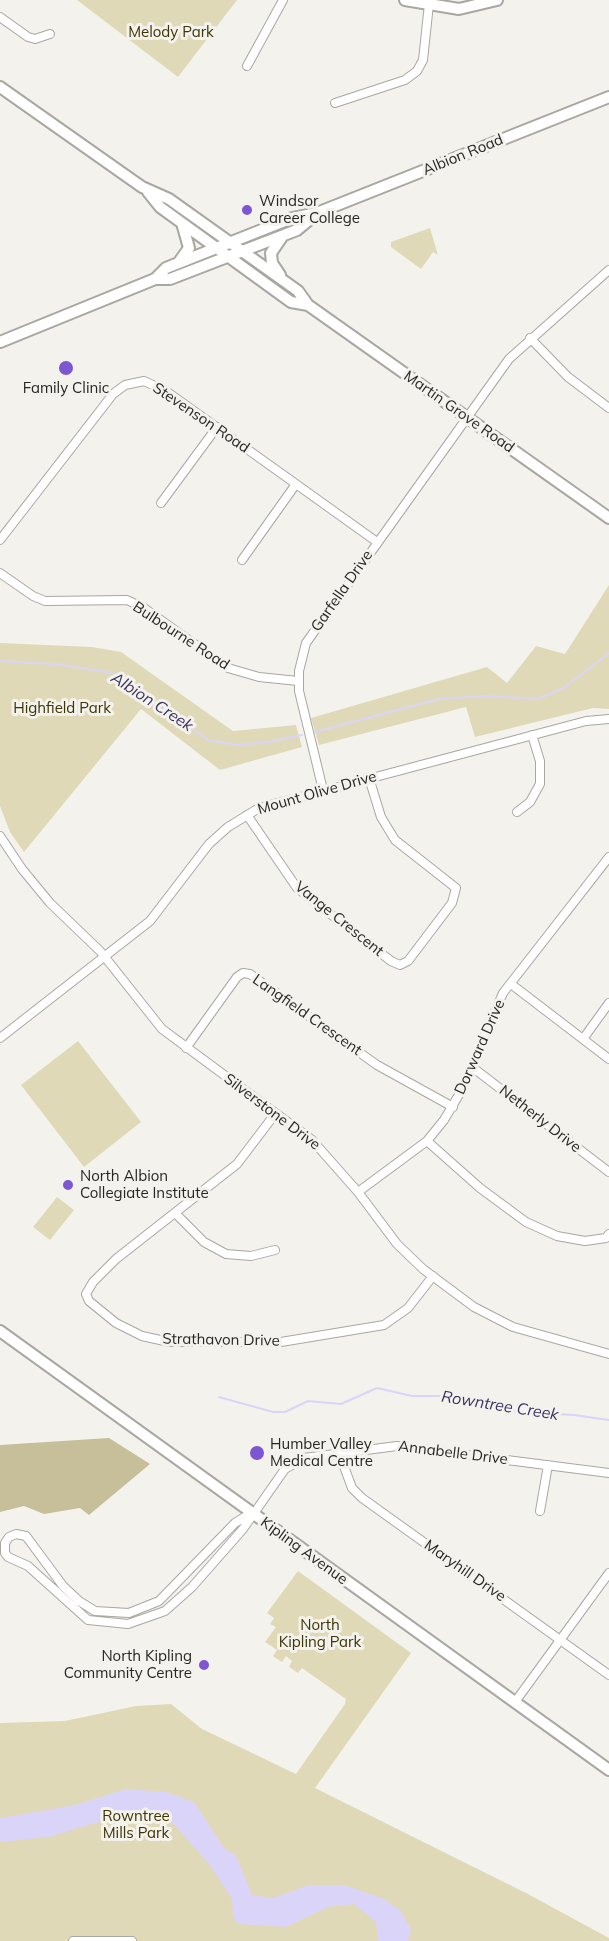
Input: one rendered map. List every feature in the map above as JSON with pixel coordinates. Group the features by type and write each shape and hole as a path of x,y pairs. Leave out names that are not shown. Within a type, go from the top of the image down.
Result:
{"main road":[{"path":"405,0 469,9 497,0"},
{"name":"Martin Grove Road","path":"0,87 146,189 169,199 298,291 308,305 609,518"},
{"name":"Albion Road","path":"155,279 166,268 292,218 317,213 609,97"},
{"name":"Martin Grove Road","path":"146,189 160,207 291,302 308,305"},
{"name":"Albion Road","path":"0,342 155,279 170,279 297,230 317,213"},
{"path":"176,264 189,248 182,222"},
{"path":"283,280 272,263 271,253 274,244 284,235"},
{"name":"Kipling Avenue","path":"0,1331 609,1770"}],"street":[{"path":"247,66 283,0"},
{"path":"335,103 405,80 417,70 423,60 429,4"},
{"path":"0,17 28,37 35,39 51,34"},
{"name":"Garfella Drive","path":"323,790 301,707 298,681 306,643 509,359 609,270"},
{"path":"530,338 568,377 609,408"},
{"name":"Stevenson Road","path":"0,540 113,394 125,385 144,381 159,386 377,542"},
{"path":"160,503 217,428"},
{"path":"242,560 296,484"},
{"name":"Bulbourne Road","path":"0,573 33,596 45,601 128,600 144,608 228,668 244,674 298,681"},
{"name":"Mount Olive Drive","path":"0,1038 150,921 209,844 228,827 247,815 265,806 323,790 585,721 609,719"},
{"path":"517,812 530,802 540,784 540,760 532,735"},
{"name":"Vange Crescent","path":"247,815 297,888 391,961 400,965 408,961 452,903 456,888 396,840 381,817 369,778"},
{"name":"Silverstone Drive","path":"0,836 22,869 50,903 105,957 151,1017 186,1048 326,1154 397,1244 433,1276 474,1307 513,1327 609,1354"},
{"name":"Dorward Drive","path":"358,1192 427,1141 453,1107 493,1012 511,984 609,857"},
{"name":"Langfield Crescent","path":"186,1048 237,977 243,973 250,974 377,1065 453,1107"},
{"path":"511,984 609,1059"},
{"path":"583,1039 609,1003"},
{"name":"Netherly Drive","path":"472,1066 609,1172"},
{"name":"Strathavon Drive","path":"275,1114 237,1164 116,1259 93,1282 86,1294 89,1301 116,1323 142,1336 169,1342 281,1342 373,1329 396,1318 433,1276"},
{"path":"427,1141 480,1188 526,1222 557,1236 585,1241 606,1238 609,1234"},
{"path":"175,1213 204,1242 226,1254 251,1256 275,1250"},
{"name":"Annabelle Drive","path":"251,1513 285,1469 294,1462 304,1458 397,1446 609,1473"},
{"name":"Maryhill Drive","path":"339,1453 352,1488 362,1498 609,1675"},
{"path":"540,1511 548,1465"},
{"path":"251,1513 243,1529 192,1587 165,1611 145,1620 128,1624 88,1620 28,1566 8,1557 5,1543 16,1534 26,1536 63,1586 94,1611 112,1614 140,1611 159,1601 184,1579 236,1523 251,1513"},
{"path":"515,1702 609,1573"},
{"path":"184,1579 192,1587"},
{"path":"73,1941 132,1941"}],"green space":[{"name":"Melody Park","path":"77,0 237,0 178,77"},
{"path":"430,228 438,255 433,252 421,269 391,247 391,242"},
{"path":"609,585 609,709 593,708 475,737 466,707 319,745 311,718 487,667 507,683 536,646 565,654"},
{"name":"Highfield Park","path":"0,643 92,647 121,652 233,731 296,725 302,747 220,770 141,709 24,852 10,832 0,806"},
{"path":"78,1041 141,1122 84,1167 21,1085"},
{"path":"57,1197 74,1210 50,1240 33,1227"},
{"name":"Rowntree Mills Park","path":"298,1571 411,1653 315,1788 526,1893 609,1938 609,1941 0,1941 0,1723 65,1721 136,1706 171,1704 202,1729 296,1774 345,1704 346,1699 302,1668 298,1673 289,1667 292,1661 286,1656 282,1662 273,1656 277,1650 265,1642 276,1627 270,1624 274,1618 267,1613"}],"shaded area":[{"path":"109,1438 150,1464 89,1515 80,1508 44,1514 24,1506 0,1512 0,1445"},
{"path":"126,1789 166,1792 194,1802 224,1848 236,1856 252,1895 273,1898 309,1885 344,1885 384,1899 400,1910 411,1929 408,1941 378,1941 376,1922 354,1904 328,1907 286,1927 238,1924 233,1916 232,1899 209,1864 170,1820 152,1812 130,1813 48,1837 0,1842 0,1818 75,1805"}],"waterway":[{"name":"Albion Creek","path":"315,732 439,699 485,696 539,699 565,687 609,653"},
{"name":"Albion Creek","path":"0,661 56,664 113,673 208,740 237,745 270,742 302,735"},
{"name":"Rowntree Creek","path":"219,1397 273,1412 285,1412 308,1401 341,1404 377,1388 412,1396 450,1396 517,1412 574,1415 609,1420"}],"place":[{"name":"Windsor Career College","path":"247,210"},
{"name":"Family Clinic","path":"66,368"},
{"name":"North Albion Collegiate Institute","path":"68,1185"},
{"name":"Humber Valley Medical Centre","path":"257,1453"},
{"name":"North Kipling Community Centre","path":"204,1665"}],"park label":[{"name":"North Kipling Park","path":"320,1634"}]}
